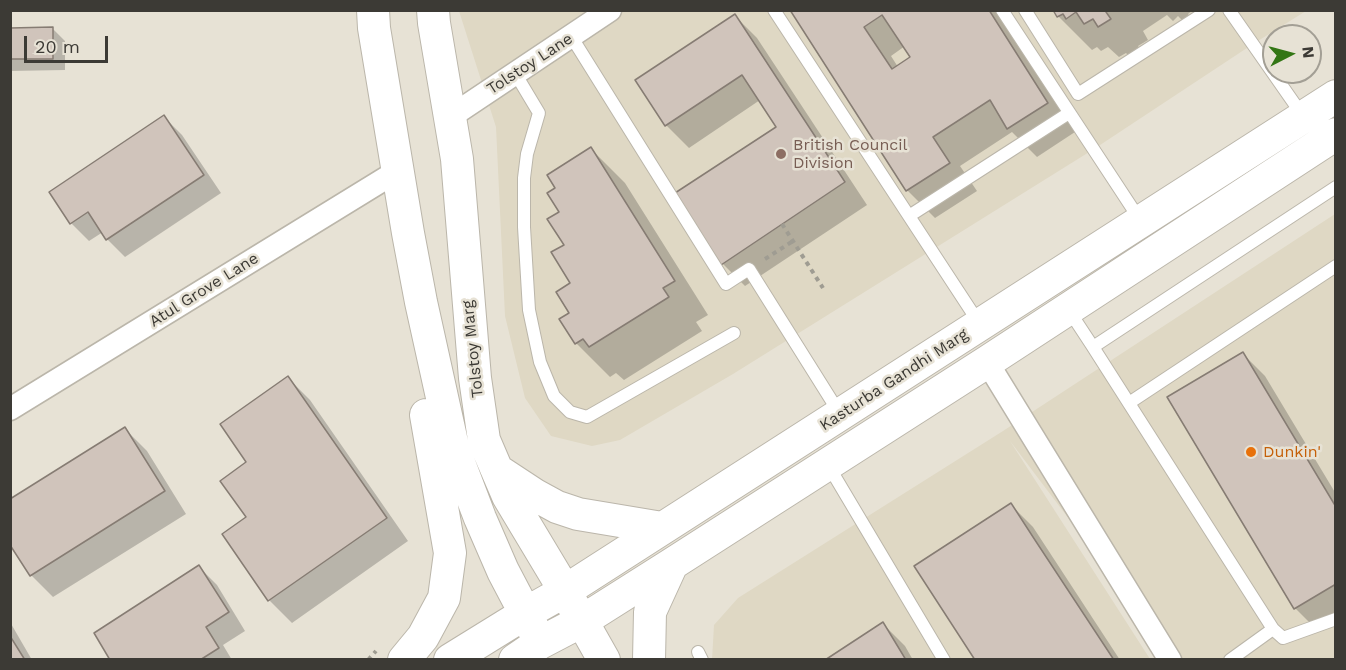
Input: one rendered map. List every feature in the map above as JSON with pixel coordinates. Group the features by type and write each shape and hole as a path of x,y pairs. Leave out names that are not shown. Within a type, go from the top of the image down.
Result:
{"main road":[{"path":"373,10 374,28 408,233 453,447 503,572 526,613 536,654"},
{"name":"Tolstoy Marg","path":"433,10 457,159 475,378 484,440 508,496 566,591 604,660"},
{"name":"Kasturba Gandhi Marg","path":"450,660 566,591 1335,96"},
{"name":"Kasturba Gandhi Marg","path":"536,654 582,621 987,362 1335,134"},
{"path":"405,660 423,637 444,598 450,553 410,317 408,233"},
{"path":"496,470 557,507 578,514 662,528"},
{"path":"649,660 650,612 672,564"}],"street":[{"name":"Tolstoy Lane","path":"450,117 610,10"},
{"name":"Atul Grove Lane","path":"10,409 399,170"},
{"path":"987,362 1170,660"}],"lane":[{"path":"774,10 980,325"},
{"path":"1002,10 1141,221"},
{"path":"1025,10 1078,94 1209,10"},
{"path":"1229,10 1304,117"},
{"path":"571,36 726,284 749,269 840,414"},
{"path":"515,73 538,113 527,154 524,178 524,227 529,310 540,362 554,396 570,412 587,417 734,333"},
{"path":"909,216 1069,113"},
{"path":"1093,346 1335,187"},
{"path":"1129,403 1335,266"},
{"path":"1068,309 1273,629 1283,638 1335,619"},
{"path":"828,464 944,660"},
{"path":"1230,660 1273,629"}],"path":[{"path":"782,224 823,288"},
{"path":"749,269 794,241"}],"shaded area":[{"path":"459,11 1306,11 1285,24 1262,24 1262,38 1094,149 733,374 620,440 592,446 551,436 525,398 505,316 496,127"},
{"path":"1335,214 1335,659 1175,659 1010,441 1150,659 712,660 714,625 738,598 1003,431"}],"building":[{"path":"790,10 989,10 1048,103 1007,129 990,100 933,137 950,163 906,191","holes":["882,15 910,57 892,69 864,27"]},
{"path":"1053,10 1107,10 1111,19 1098,27 1093,19 1084,24 1076,12 1066,19 1063,14 1057,17"},
{"name":"British Council Division","path":"735,14 845,182 721,265 675,193 776,127 742,75 665,126 635,80"},
{"path":"53,27 53,59 10,59 10,28"},
{"path":"164,115 204,175 106,240 88,212 70,224 49,192"},
{"path":"591,147 675,281 663,288 669,297 589,347 583,339 575,344 559,319 569,313 556,292 570,283 551,252 564,245 547,219 559,212 547,193 555,188 547,175"},
{"name":"Dunkin'","path":"1243,352 1336,507 1336,584 1294,609 1167,397"},
{"path":"288,376 387,518 268,601 222,534 246,517 220,481 246,462 220,424"},
{"path":"125,427 165,491 30,576 10,545 10,499"},
{"path":"1011,503 1114,660 975,660 914,566"},
{"path":"199,565 229,612 206,627 219,648 200,660 110,660 94,633"},
{"path":"883,622 906,660 825,660"},
{"path":"10,636 25,660 10,660"}],"place":[{"name":"British Council Division","path":"781,154"},
{"name":"Dunkin'","path":"1251,452"}]}
